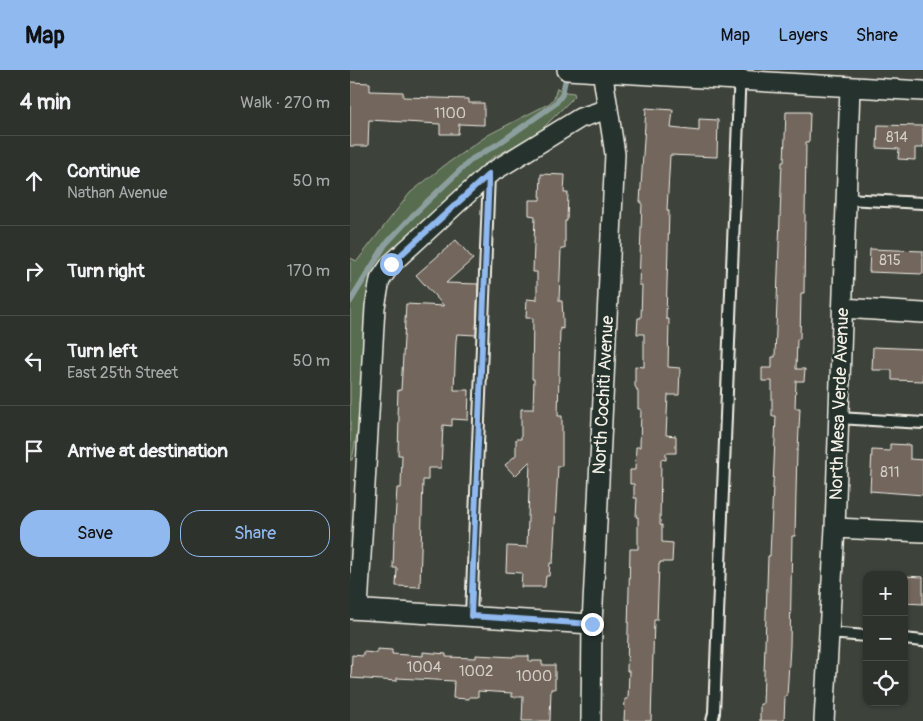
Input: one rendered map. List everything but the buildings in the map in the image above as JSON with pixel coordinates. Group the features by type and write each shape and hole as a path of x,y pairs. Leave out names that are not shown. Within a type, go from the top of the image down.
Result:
{"street":[{"path":"567,70 740,75 850,88 923,92"},
{"name":"North Cochiti Avenue","path":"591,721 592,624 615,154 602,71"},
{"name":"North Mesa Verde Avenue","path":"824,721 835,528 850,88"},
{"path":"592,624 354,609 375,307 380,280 391,264 489,174 580,118 608,109"},
{"path":"842,308 923,313"},
{"path":"835,528 923,532"}],"lane":[{"path":"712,721 715,694 740,75"},
{"path":"471,616 489,174"},
{"path":"846,199 923,203"},
{"path":"838,418 923,422"},
{"path":"828,633 863,636"},
{"path":"908,639 923,641"}],"green space":[{"path":"557,88 574,93 575,96 537,134 492,158 386,256 373,276 369,289 362,408 352,460 350,460 350,258 357,261 410,193 445,165 488,135 550,103 554,98"}],"waterway":[{"path":"350,302 385,245 412,216 472,159 498,144 555,104 562,95 567,73"}],"route":[{"path":"391,264 489,174 471,616 592,624"}]}
